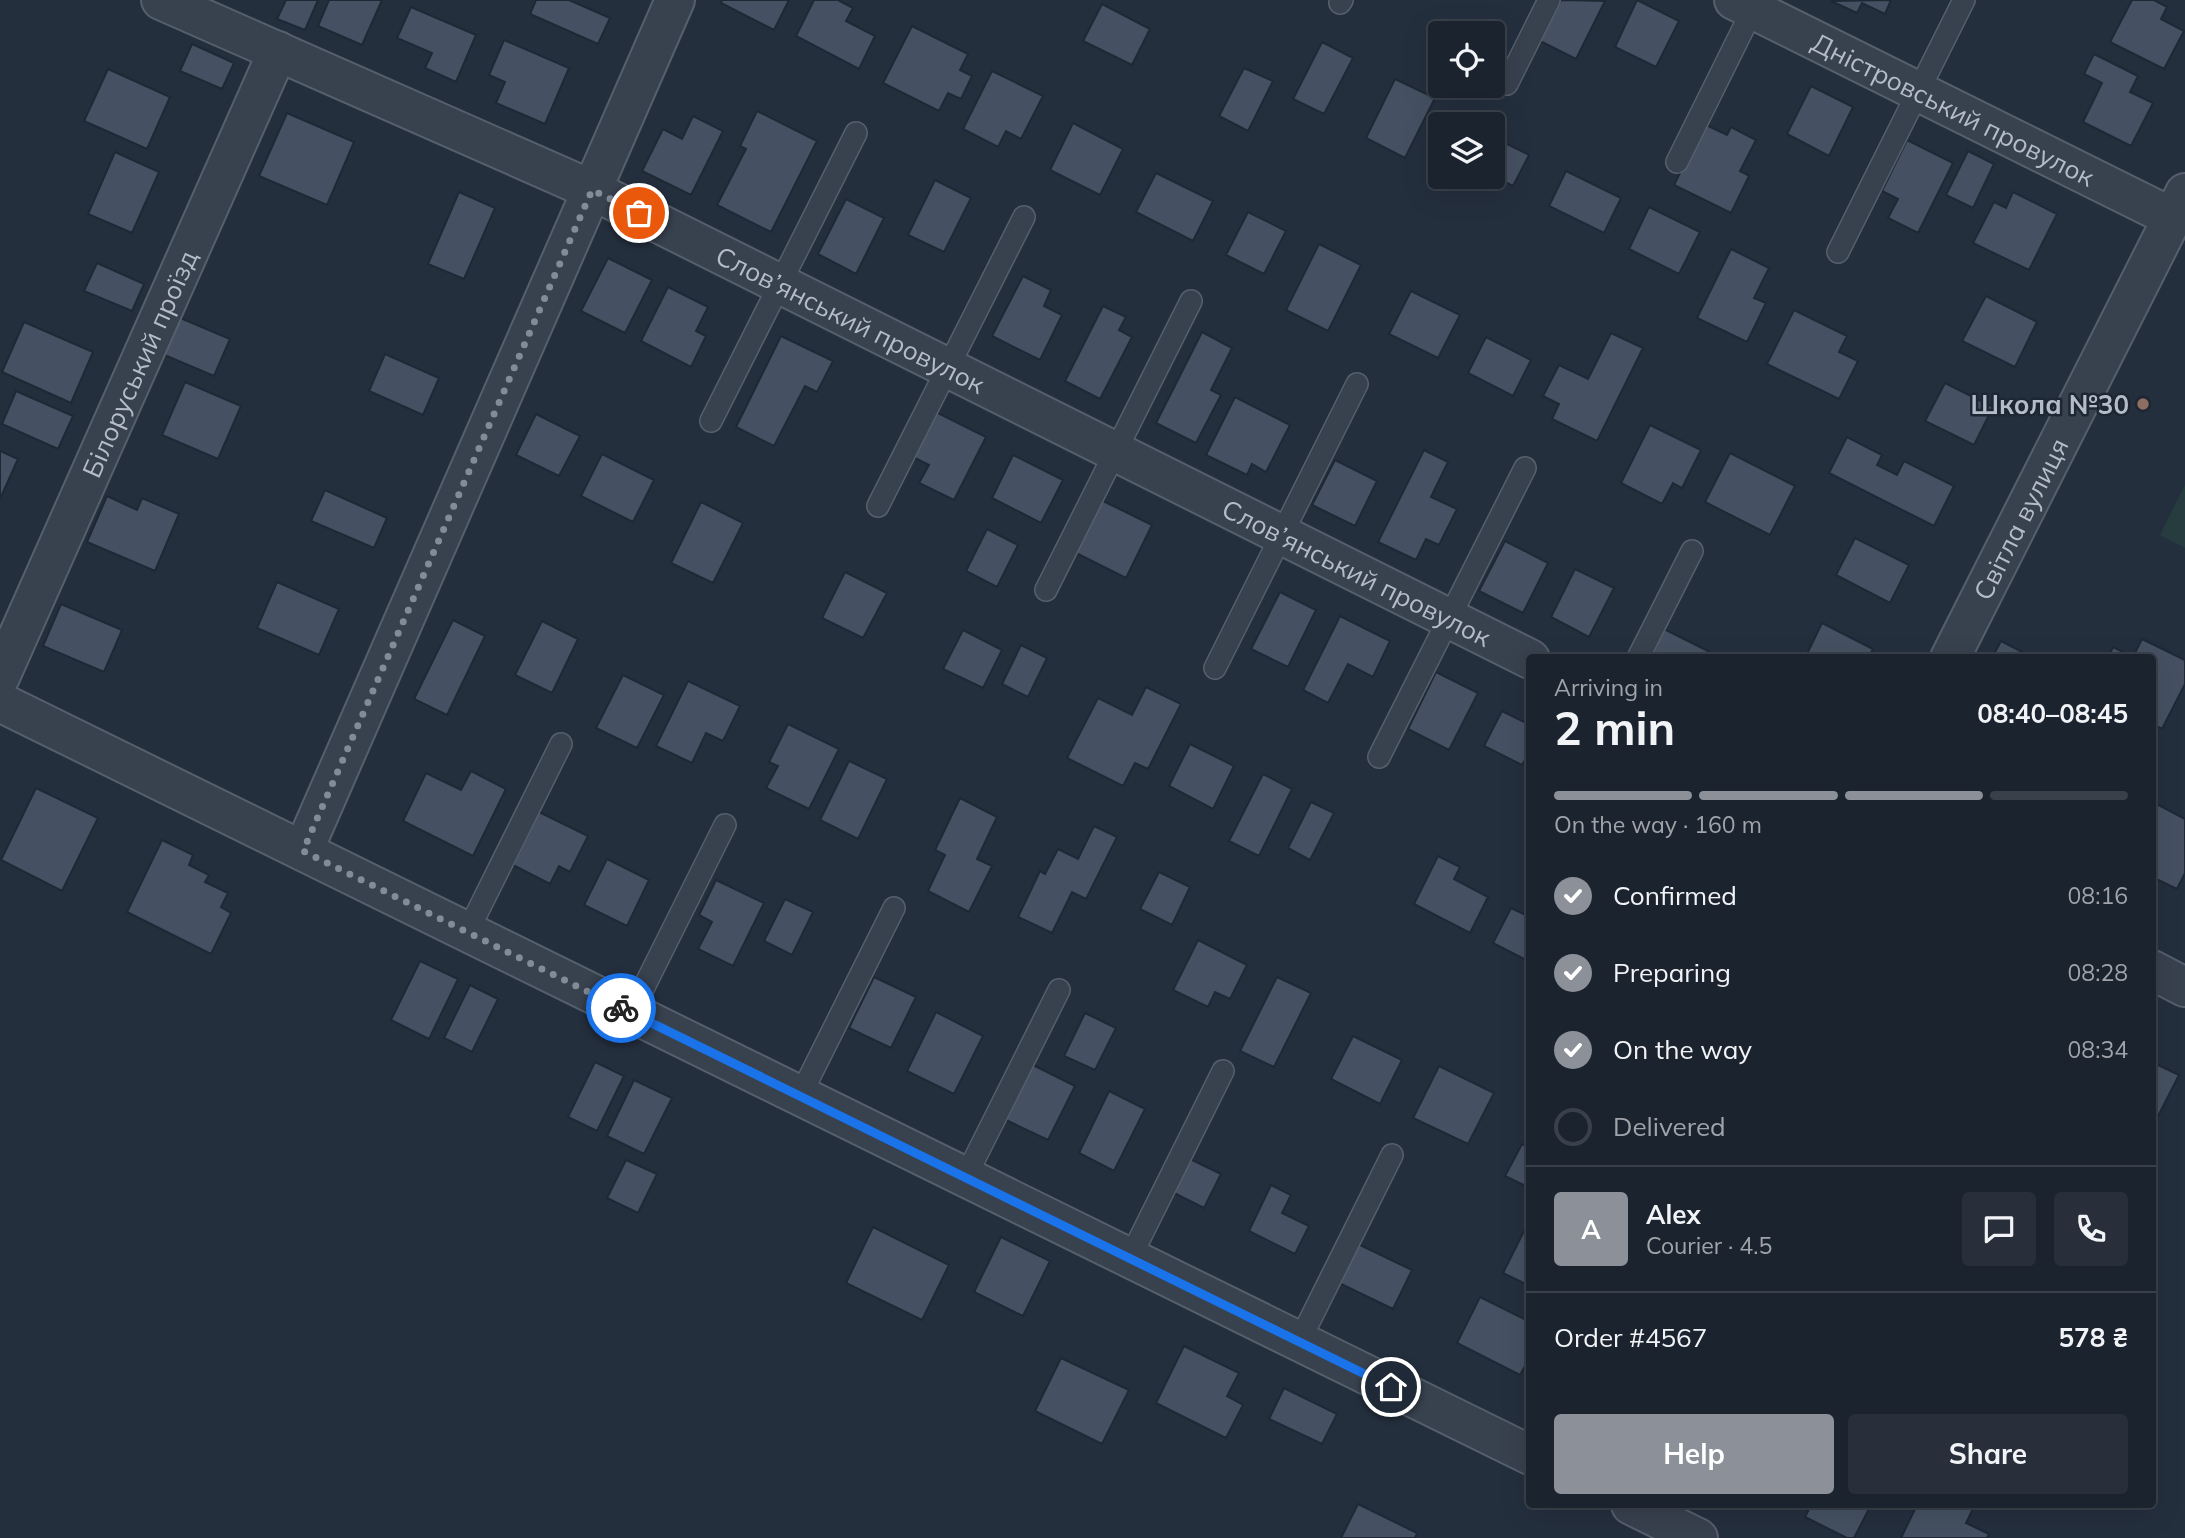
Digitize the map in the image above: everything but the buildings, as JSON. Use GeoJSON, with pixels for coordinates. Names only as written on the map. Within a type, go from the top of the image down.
{"type":"FeatureCollection","features":[{"type":"Feature","properties":{"kind":"street","name":"Слов’янський провулок"},"geometry":{"type":"LineString","coordinates":[[161,0],[592,190],[1526,657]]}},
{"type":"Feature","properties":{"kind":"street"},"geometry":{"type":"LineString","coordinates":[[303,851],[675,0]]}},
{"type":"Feature","properties":{"kind":"street","name":"Дністровський провулок"},"geometry":{"type":"LineString","coordinates":[[1744,5],[1919,92],[2179,205]]}},
{"type":"Feature","properties":{"kind":"street","name":"Білоруський проїзд"},"geometry":{"type":"LineString","coordinates":[[0,677],[278,51]]}},
{"type":"Feature","properties":{"kind":"street","name":"Світла вулиця"},"geometry":{"type":"LineString","coordinates":[[1952,654],[2179,205]]}},
{"type":"Feature","properties":{"kind":"street"},"geometry":{"type":"LineString","coordinates":[[0,702],[1526,1453]]}},
{"type":"Feature","properties":{"kind":"street"},"geometry":{"type":"LineString","coordinates":[[2156,972],[2185,987]]}},
{"type":"Feature","properties":{"kind":"street"},"geometry":{"type":"LineString","coordinates":[[1637,1508],[1698,1538]]}},
{"type":"Feature","properties":{"kind":"lane"},"geometry":{"type":"LineString","coordinates":[[1507,84],[1549,0]]}},
{"type":"Feature","properties":{"kind":"lane"},"geometry":{"type":"LineString","coordinates":[[1838,253],[1964,0]]}},
{"type":"Feature","properties":{"kind":"lane"},"geometry":{"type":"LineString","coordinates":[[1677,162],[1744,5]]}},
{"type":"Feature","properties":{"kind":"lane"},"geometry":{"type":"LineString","coordinates":[[711,421],[856,133]]}},
{"type":"Feature","properties":{"kind":"lane"},"geometry":{"type":"LineString","coordinates":[[878,506],[1024,218]]}},
{"type":"Feature","properties":{"kind":"lane"},"geometry":{"type":"LineString","coordinates":[[1046,590],[1191,301]]}},
{"type":"Feature","properties":{"kind":"lane"},"geometry":{"type":"LineString","coordinates":[[1215,668],[1357,384]]}},
{"type":"Feature","properties":{"kind":"lane"},"geometry":{"type":"LineString","coordinates":[[1380,757],[1525,468]]}},
{"type":"Feature","properties":{"kind":"lane"},"geometry":{"type":"LineString","coordinates":[[1640,654],[1692,551]]}},
{"type":"Feature","properties":{"kind":"lane"},"geometry":{"type":"LineString","coordinates":[[467,933],[561,744]]}},
{"type":"Feature","properties":{"kind":"lane"},"geometry":{"type":"LineString","coordinates":[[631,1013],[725,825]]}},
{"type":"Feature","properties":{"kind":"lane"},"geometry":{"type":"LineString","coordinates":[[800,1096],[894,908]]}},
{"type":"Feature","properties":{"kind":"lane"},"geometry":{"type":"LineString","coordinates":[[965,1178],[1059,990]]}},
{"type":"Feature","properties":{"kind":"lane"},"geometry":{"type":"LineString","coordinates":[[1130,1258],[1223,1071]]}},
{"type":"Feature","properties":{"kind":"lane"},"geometry":{"type":"LineString","coordinates":[[1299,1342],[1392,1155]]}},
{"type":"Feature","properties":{"kind":"green space"},"geometry":{"type":"Polygon","coordinates":[[[2185,485],[2185,548],[2160,535],[2185,485]]]}},
{"type":"Feature","properties":{"kind":"way so far"},"geometry":{"type":"LineString","coordinates":[[621,1008],[303,851],[592,190],[639,213]]}},
{"type":"Feature","properties":{"kind":"place","name":"Школа №30"},"geometry":{"type":"Point","coordinates":[2143,404]}},
{"type":"Feature","properties":{"kind":"route"},"geometry":{"type":"LineString","coordinates":[[621,1008],[1391,1387]]}}]}
